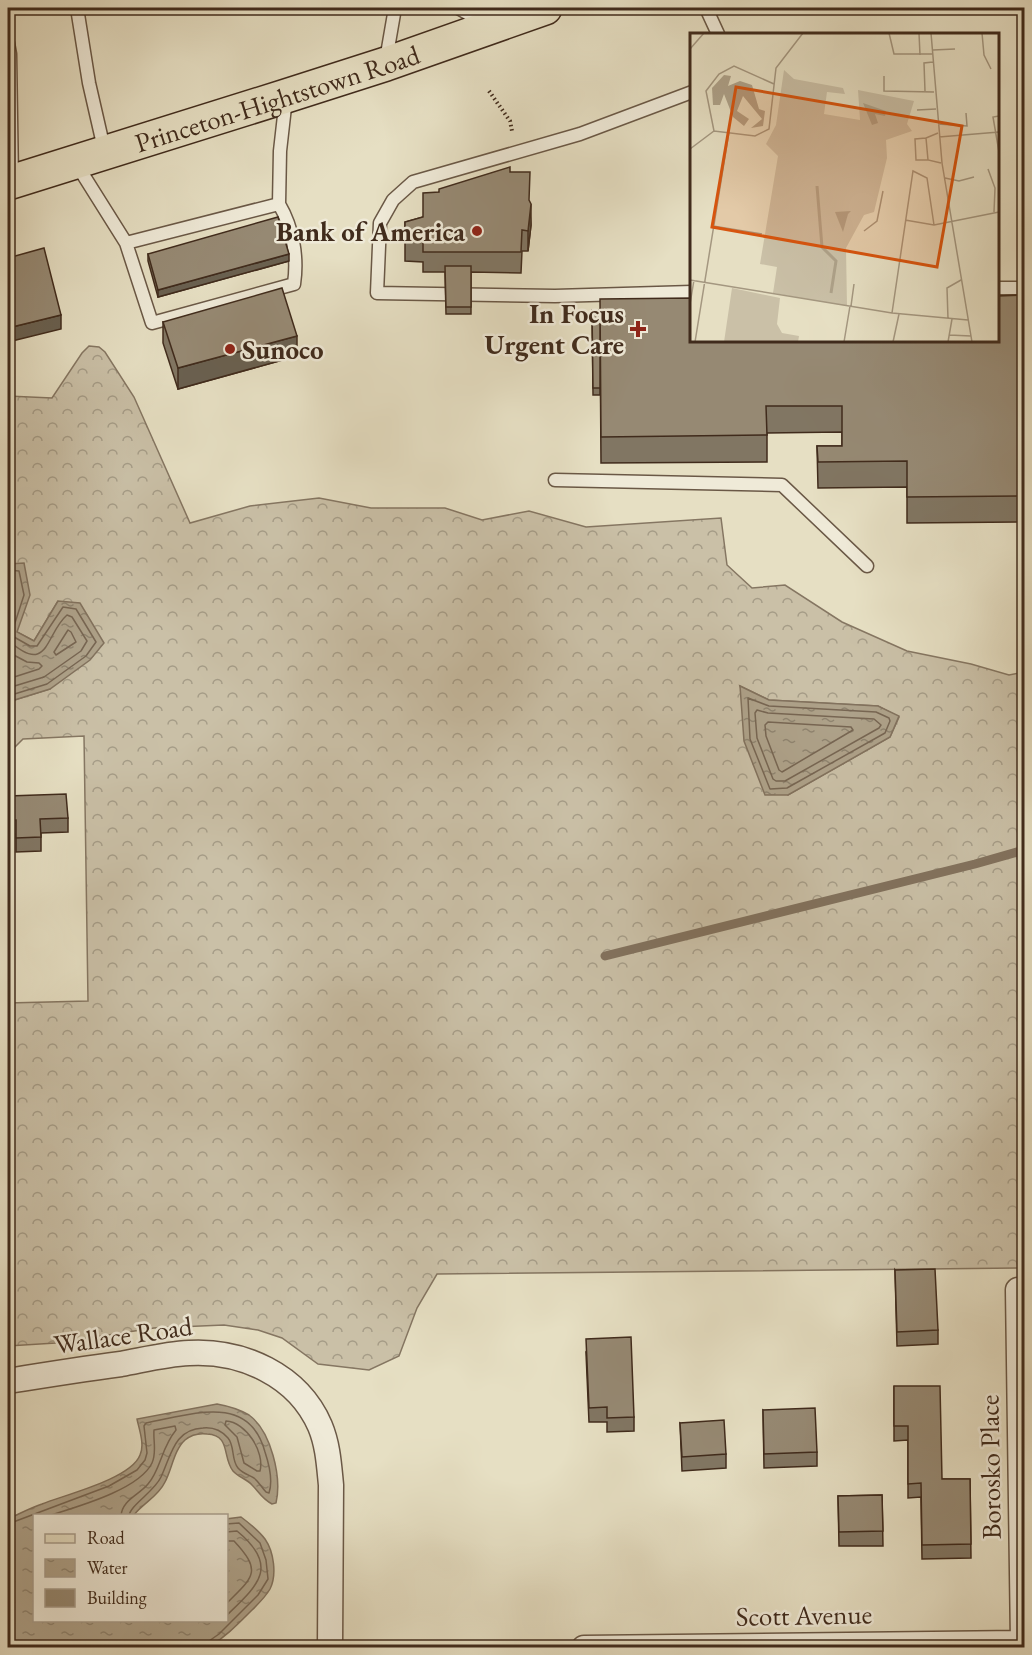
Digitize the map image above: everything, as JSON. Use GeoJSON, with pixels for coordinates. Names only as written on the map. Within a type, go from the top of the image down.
{"type":"FeatureCollection","features":[{"type":"Feature","properties":{"kind":"main road","name":"Princeton-Hightstown Road"},"geometry":{"type":"LineString","coordinates":[[10,182],[386,64],[545,8]]}},
{"type":"Feature","properties":{"kind":"street","name":"Borosko Place"},"geometry":{"type":"LineString","coordinates":[[1018,1290],[1024,1642]]}},
{"type":"Feature","properties":{"kind":"street","name":"Wallace Road"},"geometry":{"type":"LineString","coordinates":[[8,1381],[188,1353],[238,1356],[264,1366],[285,1381],[306,1403],[320,1425],[329,1459],[331,1485],[330,1647]]}},
{"type":"Feature","properties":{"kind":"street","name":"Scott Avenue"},"geometry":{"type":"LineString","coordinates":[[584,1647],[1024,1642]]}},
{"type":"Feature","properties":{"kind":"lane"},"geometry":{"type":"LineString","coordinates":[[77,8],[89,83],[90,158],[126,243],[152,323],[294,284],[297,263],[287,218],[279,204],[279,151],[286,96]]}},
{"type":"Feature","properties":{"kind":"lane"},"geometry":{"type":"LineString","coordinates":[[386,64],[394,8]]}},
{"type":"Feature","properties":{"kind":"lane"},"geometry":{"type":"LineString","coordinates":[[458,8],[490,26]]}},
{"type":"Feature","properties":{"kind":"lane"},"geometry":{"type":"LineString","coordinates":[[706,8],[718,33]]}},
{"type":"Feature","properties":{"kind":"lane"},"geometry":{"type":"LineString","coordinates":[[8,43],[10,54],[10,182]]}},
{"type":"Feature","properties":{"kind":"lane"},"geometry":{"type":"LineString","coordinates":[[690,93],[580,134],[413,182],[393,200],[380,223],[377,293],[555,296],[690,292]]}},
{"type":"Feature","properties":{"kind":"lane"},"geometry":{"type":"LineString","coordinates":[[126,243],[279,204]]}},
{"type":"Feature","properties":{"kind":"lane"},"geometry":{"type":"LineString","coordinates":[[999,288],[1024,288]]}},
{"type":"Feature","properties":{"kind":"lane"},"geometry":{"type":"LineString","coordinates":[[555,480],[782,485],[867,566]]}},
{"type":"Feature","properties":{"kind":"green space"},"geometry":{"type":"Polygon","coordinates":[[[89,346],[99,347],[105,352],[134,397],[190,523],[250,506],[319,498],[371,508],[445,508],[482,520],[529,511],[586,527],[721,518],[727,565],[752,588],[785,585],[842,622],[907,651],[971,664],[1009,675],[1024,672],[1024,1268],[437,1274],[417,1308],[399,1356],[369,1370],[318,1364],[282,1338],[258,1330],[224,1325],[154,1328],[56,1343],[8,1346],[8,1003],[88,1001],[84,736],[23,739],[8,754],[8,702],[50,689],[58,601],[34,641],[17,632],[24,564],[8,564],[8,396],[52,398],[89,346]],[[740,686],[788,795],[890,737],[899,717],[878,706],[769,700],[740,686]]]}},
{"type":"Feature","properties":{"kind":"water"},"geometry":{"type":"Polygon","coordinates":[[[24,563],[30,595],[17,632],[34,641],[58,601],[80,603],[104,643],[90,660],[50,689],[8,702],[8,564],[24,563]]]}},
{"type":"Feature","properties":{"kind":"water"},"geometry":{"type":"Polygon","coordinates":[[[740,686],[769,700],[878,706],[899,716],[890,737],[788,795],[765,795],[744,741],[740,686]]]}},
{"type":"Feature","properties":{"kind":"water"},"geometry":{"type":"Polygon","coordinates":[[[217,1404],[249,1415],[263,1432],[273,1455],[277,1481],[276,1503],[272,1504],[266,1500],[250,1483],[233,1471],[220,1438],[204,1434],[190,1437],[178,1449],[162,1487],[135,1514],[33,1514],[33,1622],[228,1622],[228,1519],[241,1517],[257,1530],[268,1544],[274,1570],[270,1589],[230,1632],[209,1647],[8,1647],[8,1519],[124,1472],[134,1464],[142,1447],[137,1419],[217,1404]]]}},
{"type":"Feature","properties":{"kind":"building","name":"Bank of America"},"geometry":{"type":"Polygon","coordinates":[[[510,167],[510,172],[530,172],[529,200],[531,204],[528,231],[522,230],[521,252],[423,252],[423,242],[405,241],[405,222],[423,217],[423,193],[439,192],[439,189],[510,167]]]}},
{"type":"Feature","properties":{"kind":"building","name":"Sunoco"},"geometry":{"type":"Polygon","coordinates":[[[278,217],[289,254],[158,290],[148,254],[278,217]]]}},
{"type":"Feature","properties":{"kind":"building"},"geometry":{"type":"Polygon","coordinates":[[[44,248],[61,315],[8,328],[8,258],[44,248]]]}},
{"type":"Feature","properties":{"kind":"building"},"geometry":{"type":"Polygon","coordinates":[[[445,266],[471,266],[471,307],[446,307],[445,266]]]}},
{"type":"Feature","properties":{"kind":"building"},"geometry":{"type":"Polygon","coordinates":[[[282,288],[297,336],[178,368],[163,322],[282,288]]]}},
{"type":"Feature","properties":{"kind":"building"},"geometry":{"type":"Polygon","coordinates":[[[1024,295],[1024,496],[907,497],[907,461],[818,462],[817,446],[842,446],[842,406],[766,406],[767,435],[601,437],[600,299],[690,298],[690,342],[999,342],[999,296],[1024,295]]]}},
{"type":"Feature","properties":{"kind":"building"},"geometry":{"type":"Polygon","coordinates":[[[592,310],[600,310],[600,388],[593,388],[592,310]]]}},
{"type":"Feature","properties":{"kind":"building"},"geometry":{"type":"Polygon","coordinates":[[[66,794],[68,818],[40,819],[41,837],[16,838],[16,820],[8,821],[8,796],[66,794]]]}},
{"type":"Feature","properties":{"kind":"building"},"geometry":{"type":"Polygon","coordinates":[[[935,1269],[938,1330],[897,1332],[895,1270],[935,1269]]]}},
{"type":"Feature","properties":{"kind":"building"},"geometry":{"type":"Polygon","coordinates":[[[631,1337],[634,1417],[607,1418],[607,1407],[589,1408],[586,1339],[631,1337]]]}},
{"type":"Feature","properties":{"kind":"building"},"geometry":{"type":"Polygon","coordinates":[[[894,1386],[940,1386],[942,1479],[970,1479],[971,1544],[922,1545],[921,1483],[908,1484],[908,1426],[894,1426],[894,1386]]]}},
{"type":"Feature","properties":{"kind":"building"},"geometry":{"type":"Polygon","coordinates":[[[815,1408],[817,1452],[764,1454],[763,1410],[815,1408]]]}},
{"type":"Feature","properties":{"kind":"building"},"geometry":{"type":"Polygon","coordinates":[[[724,1420],[726,1454],[682,1457],[680,1423],[724,1420]]]}},
{"type":"Feature","properties":{"kind":"building"},"geometry":{"type":"Polygon","coordinates":[[[882,1495],[883,1531],[839,1532],[838,1496],[882,1495]]]}},
{"type":"Feature","properties":{"kind":"waterway"},"geometry":{"type":"LineString","coordinates":[[605,956],[1024,850]]}},
{"type":"Feature","properties":{"kind":"place","name":"Bank of America"},"geometry":{"type":"Point","coordinates":[477,231]}},
{"type":"Feature","properties":{"kind":"place","name":"In Focus Urgent Care"},"geometry":{"type":"Point","coordinates":[638,329]}},
{"type":"Feature","properties":{"kind":"place","name":"Sunoco"},"geometry":{"type":"Point","coordinates":[230,349]}}]}
